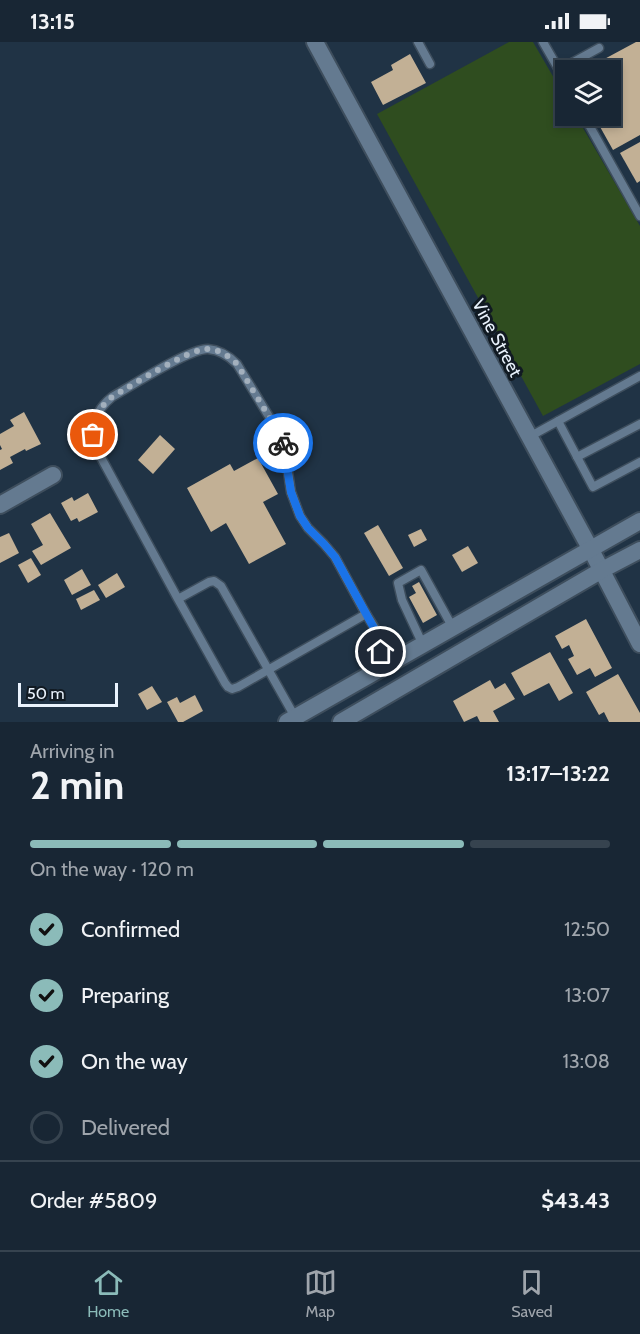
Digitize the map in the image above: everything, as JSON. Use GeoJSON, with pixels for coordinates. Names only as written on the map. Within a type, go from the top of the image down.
{"type":"FeatureCollection","features":[{"type":"Feature","properties":{"kind":"main road","name":"Vine Street"},"geometry":{"type":"LineString","coordinates":[[318,46],[640,644]]}},
{"type":"Feature","properties":{"kind":"main road"},"geometry":{"type":"LineString","coordinates":[[0,505],[53,475]]}},
{"type":"Feature","properties":{"kind":"main road"},"geometry":{"type":"LineString","coordinates":[[291,720],[640,521]]}},
{"type":"Feature","properties":{"kind":"main road"},"geometry":{"type":"LineString","coordinates":[[341,722],[640,550]]}},
{"type":"Feature","properties":{"kind":"lane"},"geometry":{"type":"LineString","coordinates":[[418,42],[430,64]]}},
{"type":"Feature","properties":{"kind":"lane"},"geometry":{"type":"LineString","coordinates":[[543,42],[555,63]]}},
{"type":"Feature","properties":{"kind":"lane"},"geometry":{"type":"LineString","coordinates":[[577,60],[599,48]]}},
{"type":"Feature","properties":{"kind":"lane"},"geometry":{"type":"LineString","coordinates":[[590,126],[640,216]]}},
{"type":"Feature","properties":{"kind":"lane"},"geometry":{"type":"LineString","coordinates":[[366,614],[238,687],[232,689],[228,687],[98,452],[94,442],[93,427],[103,406],[112,397],[186,355],[209,349],[231,358],[237,364],[277,430],[284,445],[291,492],[300,516],[335,557],[375,630],[384,667]]}},
{"type":"Feature","properties":{"kind":"lane"},"geometry":{"type":"LineString","coordinates":[[529,437],[640,376]]}},
{"type":"Feature","properties":{"kind":"lane"},"geometry":{"type":"LineString","coordinates":[[558,421],[593,488],[640,462]]}},
{"type":"Feature","properties":{"kind":"lane"},"geometry":{"type":"LineString","coordinates":[[577,457],[640,424]]}},
{"type":"Feature","properties":{"kind":"lane"},"geometry":{"type":"LineString","coordinates":[[423,645],[402,600],[398,584],[421,570],[453,628]]}},
{"type":"Feature","properties":{"kind":"lane"},"geometry":{"type":"LineString","coordinates":[[178,598],[209,582],[218,583],[268,670],[291,720]]}},
{"type":"Feature","properties":{"kind":"green space"},"geometry":{"type":"Polygon","coordinates":[[[509,42],[533,42],[555,80],[555,126],[582,126],[640,226],[640,364],[543,416],[377,114],[509,42]]]}},
{"type":"Feature","properties":{"kind":"building"},"geometry":{"type":"Polygon","coordinates":[[[640,42],[640,135],[613,150],[600,126],[621,126],[621,60],[603,60],[640,42]]]}},
{"type":"Feature","properties":{"kind":"building"},"geometry":{"type":"Polygon","coordinates":[[[410,54],[426,83],[383,105],[371,82],[393,70],[391,65],[410,54]]]}},
{"type":"Feature","properties":{"kind":"building"},"geometry":{"type":"Polygon","coordinates":[[[640,142],[640,181],[637,183],[620,153],[640,142]]]}},
{"type":"Feature","properties":{"kind":"building"},"geometry":{"type":"Polygon","coordinates":[[[24,412],[41,444],[10,457],[13,463],[0,470],[0,450],[2,449],[0,434],[14,426],[10,420],[24,412]]]}},
{"type":"Feature","properties":{"kind":"building"},"geometry":{"type":"Polygon","coordinates":[[[160,435],[175,449],[153,474],[138,460],[160,435]]]}},
{"type":"Feature","properties":{"kind":"building"},"geometry":{"type":"Polygon","coordinates":[[[258,458],[278,494],[263,502],[286,544],[249,564],[226,523],[211,532],[187,488],[230,464],[234,471],[258,458]]]}},
{"type":"Feature","properties":{"kind":"building"},"geometry":{"type":"Polygon","coordinates":[[[88,493],[98,512],[79,522],[77,518],[71,521],[61,503],[72,497],[74,501],[88,493]]]}},
{"type":"Feature","properties":{"kind":"building"},"geometry":{"type":"Polygon","coordinates":[[[50,513],[71,548],[41,565],[32,551],[43,545],[31,524],[50,513]]]}},
{"type":"Feature","properties":{"kind":"building"},"geometry":{"type":"Polygon","coordinates":[[[378,525],[403,568],[389,576],[364,533],[378,525]]]}},
{"type":"Feature","properties":{"kind":"building"},"geometry":{"type":"Polygon","coordinates":[[[421,529],[427,540],[414,547],[408,535],[421,529]]]}},
{"type":"Feature","properties":{"kind":"building"},"geometry":{"type":"Polygon","coordinates":[[[9,533],[19,553],[0,563],[0,537],[9,533]]]}},
{"type":"Feature","properties":{"kind":"building"},"geometry":{"type":"Polygon","coordinates":[[[468,546],[478,563],[462,572],[452,555],[468,546]]]}},
{"type":"Feature","properties":{"kind":"building"},"geometry":{"type":"Polygon","coordinates":[[[31,558],[41,575],[28,583],[18,565],[31,558]]]}},
{"type":"Feature","properties":{"kind":"building"},"geometry":{"type":"Polygon","coordinates":[[[82,569],[91,585],[72,595],[64,580],[82,569]]]}},
{"type":"Feature","properties":{"kind":"building"},"geometry":{"type":"Polygon","coordinates":[[[117,573],[125,587],[106,598],[98,585],[117,573]]]}},
{"type":"Feature","properties":{"kind":"building"},"geometry":{"type":"Polygon","coordinates":[[[419,582],[437,615],[423,623],[409,597],[416,593],[412,586],[419,582]]]}},
{"type":"Feature","properties":{"kind":"building"},"geometry":{"type":"Polygon","coordinates":[[[94,590],[100,600],[81,610],[76,599],[94,590]]]}},
{"type":"Feature","properties":{"kind":"building"},"geometry":{"type":"Polygon","coordinates":[[[586,619],[612,668],[595,677],[590,668],[577,675],[568,659],[574,656],[569,645],[562,649],[555,636],[586,619]]]}},
{"type":"Feature","properties":{"kind":"building"},"geometry":{"type":"Polygon","coordinates":[[[550,652],[573,693],[559,701],[549,683],[524,696],[511,673],[550,652]]]}},
{"type":"Feature","properties":{"kind":"building"},"geometry":{"type":"Polygon","coordinates":[[[618,674],[640,713],[640,722],[609,722],[604,712],[599,715],[586,692],[618,674]]]}},
{"type":"Feature","properties":{"kind":"building"},"geometry":{"type":"Polygon","coordinates":[[[490,680],[495,689],[505,683],[515,699],[493,711],[499,722],[480,722],[477,716],[464,722],[453,701],[490,680]]]}},
{"type":"Feature","properties":{"kind":"building"},"geometry":{"type":"Polygon","coordinates":[[[152,686],[162,702],[147,710],[138,694],[152,686]]]}},
{"type":"Feature","properties":{"kind":"building"},"geometry":{"type":"Polygon","coordinates":[[[195,695],[203,711],[183,722],[178,722],[167,702],[177,697],[180,703],[195,695]]]}},
{"type":"Feature","properties":{"kind":"way so far"},"geometry":{"type":"LineString","coordinates":[[93,435],[93,427],[99,411],[112,397],[186,355],[209,349],[222,353],[237,364],[283,443]]}},
{"type":"Feature","properties":{"kind":"route"},"geometry":{"type":"LineString","coordinates":[[283,443],[291,492],[300,516],[335,557],[375,630],[381,652]]}}]}
